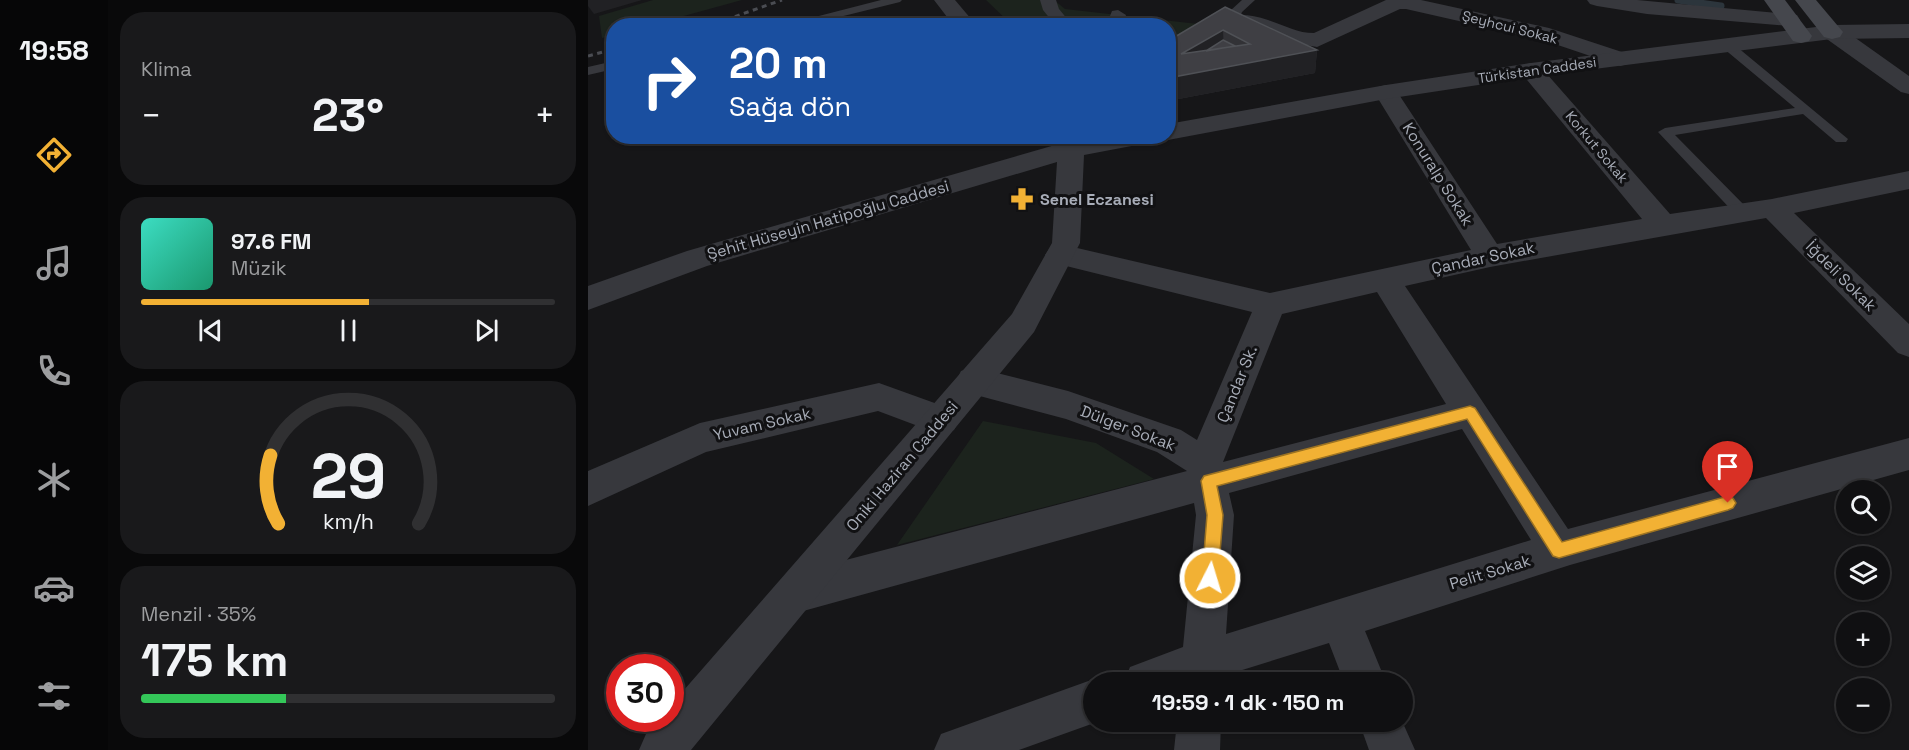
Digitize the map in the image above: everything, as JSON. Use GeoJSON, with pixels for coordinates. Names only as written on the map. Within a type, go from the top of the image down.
{"type":"FeatureCollection","features":[{"type":"Feature","properties":{"kind":"main road"},"geometry":{"type":"LineString","coordinates":[[1774,0],[1795,28]]}},
{"type":"Feature","properties":{"kind":"main road"},"geometry":{"type":"LineString","coordinates":[[1804,0],[1832,32]]}},
{"type":"Feature","properties":{"kind":"street"},"geometry":{"type":"LineString","coordinates":[[944,0],[959,18]]}},
{"type":"Feature","properties":{"kind":"street"},"geometry":{"type":"LineString","coordinates":[[1048,0],[1051,10],[1058,18]]}},
{"type":"Feature","properties":{"kind":"street"},"geometry":{"type":"LineString","coordinates":[[1598,0],[1795,28]]}},
{"type":"Feature","properties":{"kind":"street","name":"Şeyhcui Sokak"},"geometry":{"type":"LineString","coordinates":[[1234,20],[1246,19],[1304,41],[1317,40],[1397,3],[1406,3],[1549,35],[1620,58]]}},
{"type":"Feature","properties":{"kind":"street"},"geometry":{"type":"LineString","coordinates":[[1176,53],[1234,20]]}},
{"type":"Feature","properties":{"kind":"street","name":"Türkistan Caddesi"},"geometry":{"type":"LineString","coordinates":[[1176,131],[1386,92],[1531,70],[1727,45],[1795,28],[1832,32],[1909,31]]}},
{"type":"Feature","properties":{"kind":"street"},"geometry":{"type":"LineString","coordinates":[[1832,32],[1909,87]]}},
{"type":"Feature","properties":{"kind":"street","name":"Korkut Sokak"},"geometry":{"type":"LineString","coordinates":[[1531,70],[1663,225]]}},
{"type":"Feature","properties":{"kind":"street","name":"Konuralp Sokak"},"geometry":{"type":"LineString","coordinates":[[1386,92],[1490,256]]}},
{"type":"Feature","properties":{"kind":"street","name":"Şehit Hüseyin Hatipoğlu Caddesi"},"geometry":{"type":"LineString","coordinates":[[588,298],[697,258],[1063,144]]}},
{"type":"Feature","properties":{"kind":"street","name":"Oniki Haziran Caddesi"},"geometry":{"type":"LineString","coordinates":[[662,750],[1023,323],[1066,243],[1072,174],[1066,144]]}},
{"type":"Feature","properties":{"kind":"street","name":"Çandar Sokak"},"geometry":{"type":"LineString","coordinates":[[1060,255],[1270,305],[1490,256],[1772,208],[1909,180]]}},
{"type":"Feature","properties":{"kind":"street","name":"İğdeli Sokak"},"geometry":{"type":"LineString","coordinates":[[1772,208],[1909,344]]}},
{"type":"Feature","properties":{"kind":"street"},"geometry":{"type":"LineString","coordinates":[[1384,279],[1559,550]]}},
{"type":"Feature","properties":{"kind":"street","name":"Çandar Sk."},"geometry":{"type":"LineString","coordinates":[[1207,472],[1270,305]]}},
{"type":"Feature","properties":{"kind":"street","name":"Dülger Sokak"},"geometry":{"type":"LineString","coordinates":[[973,381],[1090,412],[1169,441],[1207,472]]}},
{"type":"Feature","properties":{"kind":"street","name":"Yuvam Sokak"},"geometry":{"type":"LineString","coordinates":[[588,489],[700,438],[879,397],[942,420]]}},
{"type":"Feature","properties":{"kind":"street"},"geometry":{"type":"LineString","coordinates":[[796,593],[1207,472],[1470,412]]}},
{"type":"Feature","properties":{"kind":"street","name":"Pelit Sokak"},"geometry":{"type":"LineString","coordinates":[[1202,672],[1340,619],[1559,550],[1909,454]]}},
{"type":"Feature","properties":{"kind":"street"},"geometry":{"type":"LineString","coordinates":[[1202,672],[1215,515],[1207,472]]}},
{"type":"Feature","properties":{"kind":"street"},"geometry":{"type":"LineString","coordinates":[[1340,619],[1361,672]]}},
{"type":"Feature","properties":{"kind":"street"},"geometry":{"type":"LineString","coordinates":[[957,750],[1083,705]]}},
{"type":"Feature","properties":{"kind":"street"},"geometry":{"type":"LineString","coordinates":[[1197,750],[1198,732]]}},
{"type":"Feature","properties":{"kind":"street"},"geometry":{"type":"LineString","coordinates":[[1385,732],[1392,750]]}},
{"type":"Feature","properties":{"kind":"lane"},"geometry":{"type":"LineString","coordinates":[[820,18],[896,0]]}},
{"type":"Feature","properties":{"kind":"lane"},"geometry":{"type":"LineString","coordinates":[[1234,20],[1236,11],[1249,0]]}},
{"type":"Feature","properties":{"kind":"lane"},"geometry":{"type":"LineString","coordinates":[[1727,45],[1841,139]]}},
{"type":"Feature","properties":{"kind":"lane"},"geometry":{"type":"LineString","coordinates":[[588,71],[606,67]]}},
{"type":"Feature","properties":{"kind":"lane"},"geometry":{"type":"LineString","coordinates":[[1743,213],[1665,132],[1806,110]]}},
{"type":"Feature","properties":{"kind":"shaded area"},"geometry":{"type":"Polygon","coordinates":[[[653,0],[742,0],[676,18],[606,18],[606,37],[602,38],[599,16],[653,0]]]}},
{"type":"Feature","properties":{"kind":"shaded area"},"geometry":{"type":"Polygon","coordinates":[[[986,0],[1054,0],[1065,9],[1145,18],[1005,18],[986,0]]]}},
{"type":"Feature","properties":{"kind":"shaded area"},"geometry":{"type":"Polygon","coordinates":[[[1176,22],[1207,25],[1176,44],[1176,22]]]}},
{"type":"Feature","properties":{"kind":"shaded area"},"geometry":{"type":"Polygon","coordinates":[[[983,421],[1096,443],[1154,479],[897,545],[983,421]]]}},
{"type":"Feature","properties":{"kind":"building"},"geometry":{"type":"Polygon","coordinates":[[[1225,7],[1317,50],[1176,76],[1176,36],[1225,7]],[[1223,30],[1181,54],[1250,44],[1223,30]]]}},
{"type":"Feature","properties":{"kind":"building"},"geometry":{"type":"Polygon","coordinates":[[[1223,40],[1235,46],[1206,51],[1223,40]]]}},
{"type":"Feature","properties":{"kind":"waterway"},"geometry":{"type":"LineString","coordinates":[[1678,0],[1721,6]]}},
{"type":"Feature","properties":{"kind":"railway"},"geometry":{"type":"LineString","coordinates":[[731,18],[782,0]]}},
{"type":"Feature","properties":{"kind":"railway"},"geometry":{"type":"LineString","coordinates":[[588,56],[606,51]]}},
{"type":"Feature","properties":{"kind":"place","name":"Senel Eczanesi"},"geometry":{"type":"Point","coordinates":[1022,199]}},
{"type":"Feature","properties":{"kind":"route"},"geometry":{"type":"LineString","coordinates":[[1210,578],[1215,515],[1209,481],[1470,412],[1559,550],[1728,503]]}}]}
